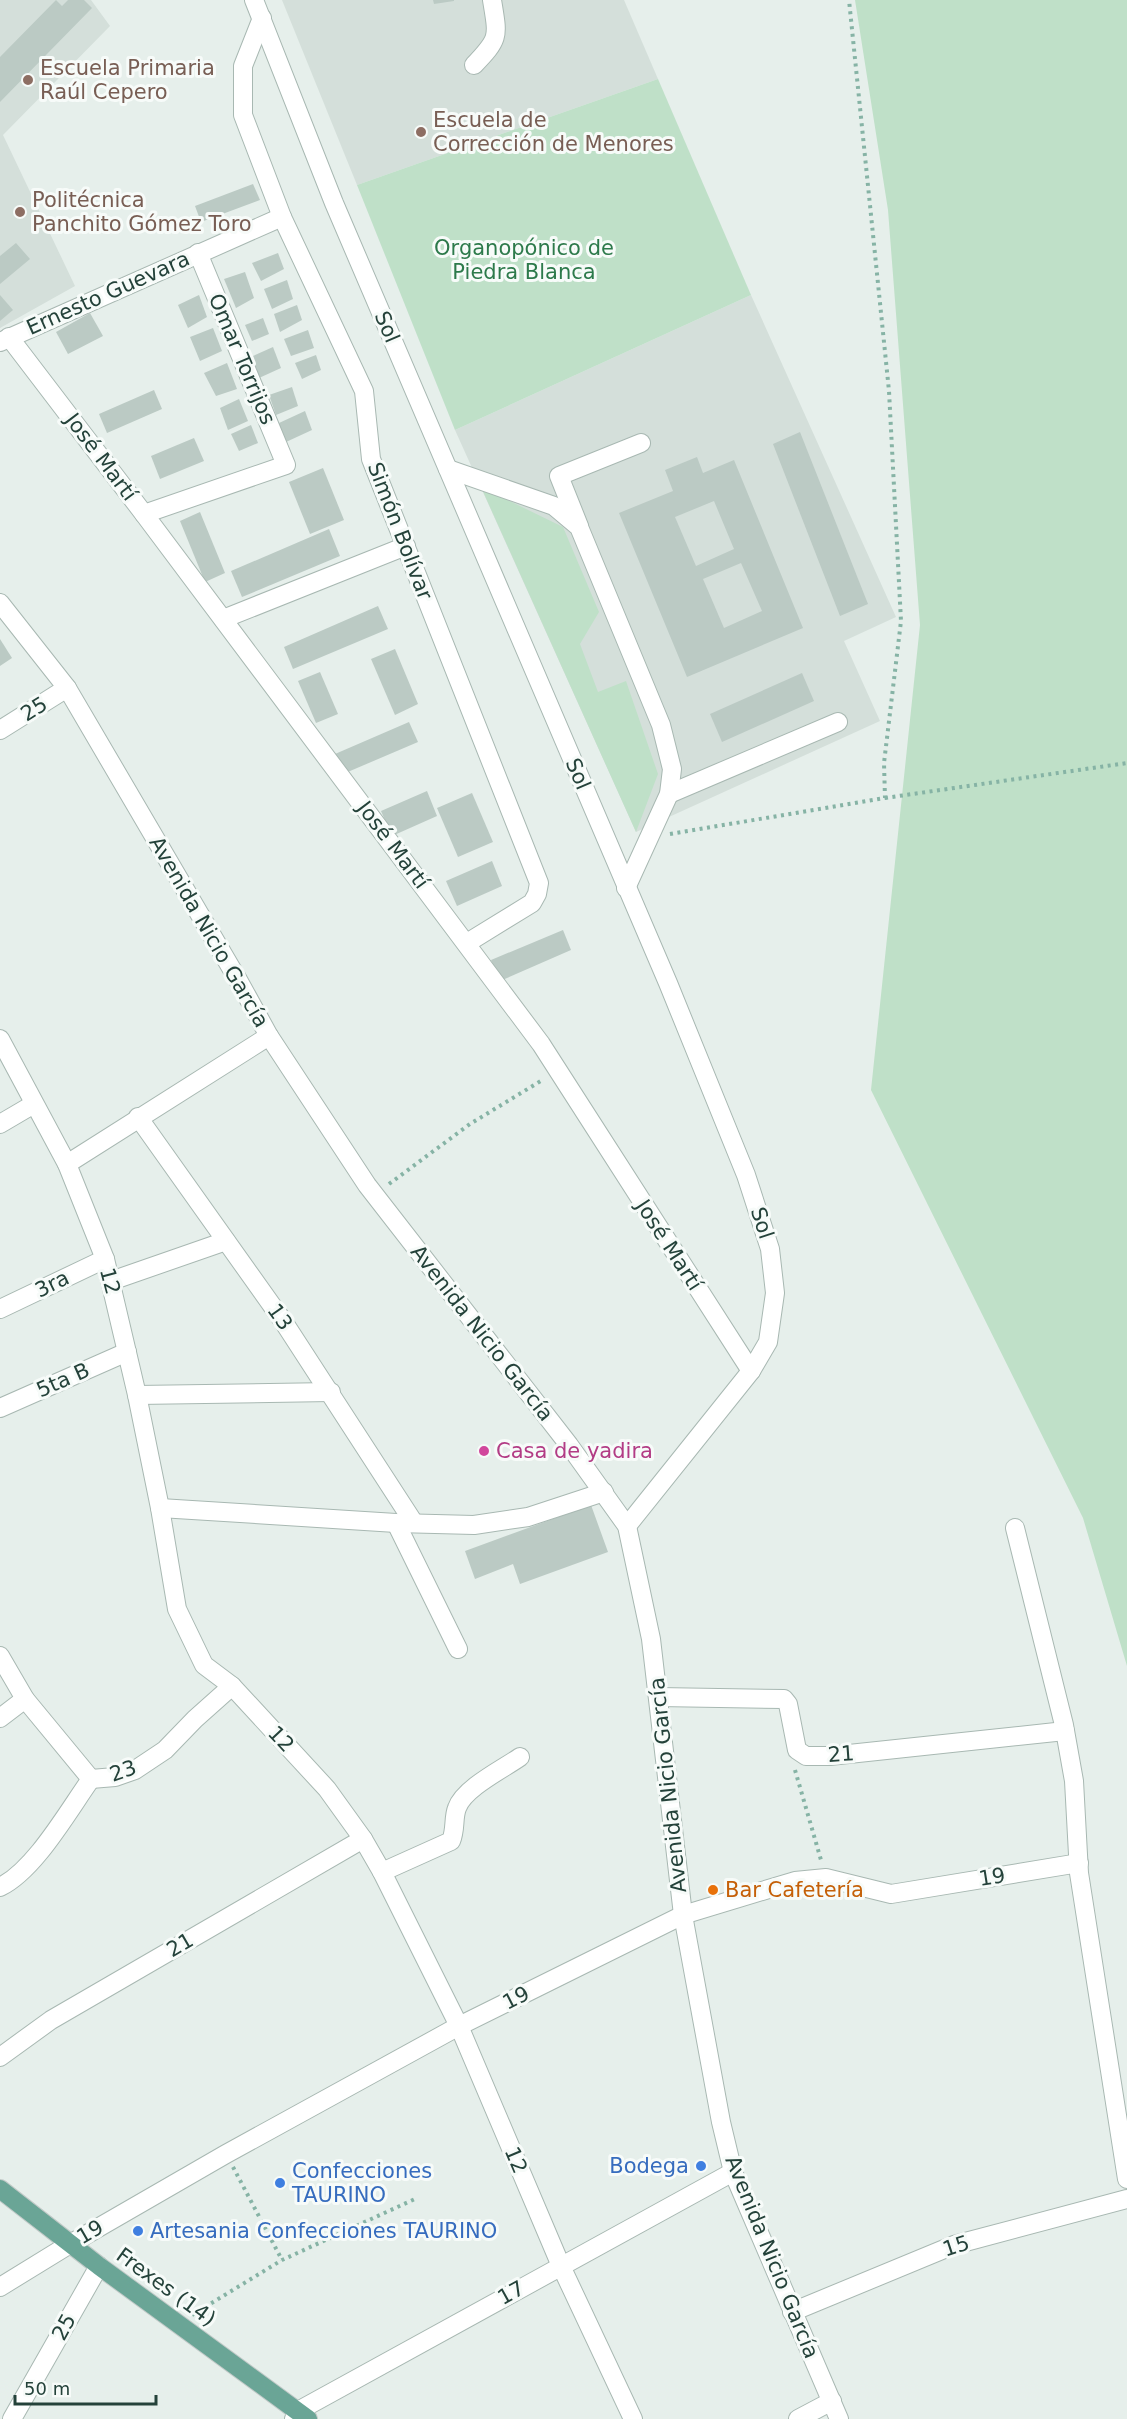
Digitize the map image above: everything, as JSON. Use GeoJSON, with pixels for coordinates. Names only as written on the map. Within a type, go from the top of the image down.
{"type":"FeatureCollection","features":[{"type":"Feature","properties":{"kind":"main road","name":"Frexes (14)"},"geometry":{"type":"LineString","coordinates":[[0,2189],[69,2244],[300,2416]]}},
{"type":"Feature","properties":{"kind":"street","name":"Sol"},"geometry":{"type":"LineString","coordinates":[[254,0],[334,203],[668,982],[746,1175],[770,1249],[775,1293],[768,1342],[751,1371],[627,1526]]}},
{"type":"Feature","properties":{"kind":"street"},"geometry":{"type":"LineString","coordinates":[[474,65],[493,45],[496,36],[492,0]]}},
{"type":"Feature","properties":{"kind":"street","name":"Simón Bolívar"},"geometry":{"type":"LineString","coordinates":[[262,18],[243,66],[243,115],[282,217],[364,391],[371,459],[539,883],[532,903],[467,943]]}},
{"type":"Feature","properties":{"kind":"street","name":"Ernesto Guevara"},"geometry":{"type":"LineString","coordinates":[[4,340],[282,217]]}},
{"type":"Feature","properties":{"kind":"street","name":"Omar Torrijos"},"geometry":{"type":"LineString","coordinates":[[144,514],[286,465],[198,253]]}},
{"type":"Feature","properties":{"kind":"street","name":"José Martí"},"geometry":{"type":"LineString","coordinates":[[4,340],[144,514],[541,1044],[751,1371]]}},
{"type":"Feature","properties":{"kind":"street"},"geometry":{"type":"LineString","coordinates":[[626,888],[669,794],[672,769],[661,725],[559,476],[640,443]]}},
{"type":"Feature","properties":{"kind":"street"},"geometry":{"type":"LineString","coordinates":[[448,469],[554,506],[579,527]]}},
{"type":"Feature","properties":{"kind":"street"},"geometry":{"type":"LineString","coordinates":[[224,619],[405,546]]}},
{"type":"Feature","properties":{"kind":"street","name":"Avenida Nicio García"},"geometry":{"type":"LineString","coordinates":[[0,603],[67,688],[269,1036],[374,1194],[604,1492],[627,1526],[651,1639],[683,1915],[721,2122],[733,2172],[839,2419]]}},
{"type":"Feature","properties":{"kind":"street","name":"25"},"geometry":{"type":"LineString","coordinates":[[0,730],[67,688]]}},
{"type":"Feature","properties":{"kind":"street"},"geometry":{"type":"LineString","coordinates":[[669,794],[838,722]]}},
{"type":"Feature","properties":{"kind":"street"},"geometry":{"type":"LineString","coordinates":[[67,1164],[269,1036]]}},
{"type":"Feature","properties":{"kind":"street","name":"12"},"geometry":{"type":"LineString","coordinates":[[0,1039],[67,1164],[105,1259],[137,1395],[160,1508],[177,1609],[204,1665],[232,1686],[327,1789],[363,1839],[382,1872],[459,2026],[561,2266],[633,2419]]}},
{"type":"Feature","properties":{"kind":"street"},"geometry":{"type":"LineString","coordinates":[[0,1124],[34,1104]]}},
{"type":"Feature","properties":{"kind":"street","name":"13"},"geometry":{"type":"LineString","coordinates":[[138,1117],[331,1392],[405,1523],[458,1649]]}},
{"type":"Feature","properties":{"kind":"street"},"geometry":{"type":"LineString","coordinates":[[111,1281],[226,1241]]}},
{"type":"Feature","properties":{"kind":"street","name":"3ra"},"geometry":{"type":"LineString","coordinates":[[0,1309],[105,1259]]}},
{"type":"Feature","properties":{"kind":"street","name":"5ta B"},"geometry":{"type":"LineString","coordinates":[[0,1408],[127,1352]]}},
{"type":"Feature","properties":{"kind":"street"},"geometry":{"type":"LineString","coordinates":[[137,1395],[331,1392]]}},
{"type":"Feature","properties":{"kind":"street"},"geometry":{"type":"LineString","coordinates":[[160,1508],[474,1525],[517,1518],[604,1492]]}},
{"type":"Feature","properties":{"kind":"street"},"geometry":{"type":"LineString","coordinates":[[1015,1528],[1065,1731],[1074,1781],[1079,1863],[1127,2179]]}},
{"type":"Feature","properties":{"kind":"street"},"geometry":{"type":"LineString","coordinates":[[0,1656],[24,1699],[90,1779]]}},
{"type":"Feature","properties":{"kind":"street","name":"23"},"geometry":{"type":"LineString","coordinates":[[0,1887],[14,1880],[49,1839],[90,1779],[115,1777],[135,1770],[165,1750],[232,1686]]}},
{"type":"Feature","properties":{"kind":"street","name":"21"},"geometry":{"type":"LineString","coordinates":[[658,1697],[784,1699],[788,1704],[797,1750],[806,1756],[830,1756],[1065,1731]]}},
{"type":"Feature","properties":{"kind":"street"},"geometry":{"type":"LineString","coordinates":[[0,1718],[24,1699]]}},
{"type":"Feature","properties":{"kind":"street"},"geometry":{"type":"LineString","coordinates":[[382,1872],[451,1840],[455,1832],[456,1809],[463,1796],[520,1757]]}},
{"type":"Feature","properties":{"kind":"street","name":"21"},"geometry":{"type":"LineString","coordinates":[[3,2049],[363,1839]]}},
{"type":"Feature","properties":{"kind":"street","name":"19"},"geometry":{"type":"LineString","coordinates":[[0,2287],[69,2244],[226,2154],[459,2026],[683,1915],[795,1881],[826,1878],[891,1894],[1079,1863]]}},
{"type":"Feature","properties":{"kind":"street","name":"17"},"geometry":{"type":"LineString","coordinates":[[300,2416],[561,2266],[733,2172]]}},
{"type":"Feature","properties":{"kind":"street","name":"15"},"geometry":{"type":"LineString","coordinates":[[792,2312],[954,2245],[1127,2199]]}},
{"type":"Feature","properties":{"kind":"street","name":"25"},"geometry":{"type":"LineString","coordinates":[[12,2419],[99,2266]]}},
{"type":"Feature","properties":{"kind":"street"},"geometry":{"type":"LineString","coordinates":[[798,2419],[832,2402]]}},
{"type":"Feature","properties":{"kind":"path"},"geometry":{"type":"LineString","coordinates":[[849,0],[889,391],[901,621],[884,763],[885,798]]}},
{"type":"Feature","properties":{"kind":"path"},"geometry":{"type":"LineString","coordinates":[[649,837],[885,798],[1127,764]]}},
{"type":"Feature","properties":{"kind":"path"},"geometry":{"type":"LineString","coordinates":[[374,1194],[470,1124],[557,1071]]}},
{"type":"Feature","properties":{"kind":"path"},"geometry":{"type":"LineString","coordinates":[[797,1750],[795,1774],[826,1878]]}},
{"type":"Feature","properties":{"kind":"path"},"geometry":{"type":"LineString","coordinates":[[226,2154],[282,2260]]}},
{"type":"Feature","properties":{"kind":"path"},"geometry":{"type":"LineString","coordinates":[[178,2324],[282,2260],[415,2199]]}},
{"type":"Feature","properties":{"kind":"shaded area"},"geometry":{"type":"Polygon","coordinates":[[[0,0],[91,0],[110,26],[3,135],[75,286],[0,328],[0,0]]]}},
{"type":"Feature","properties":{"kind":"shaded area","name":"Escuela de Corrección de Menores"},"geometry":{"type":"Polygon","coordinates":[[[282,0],[624,0],[658,79],[357,185],[282,0]]]}},
{"type":"Feature","properties":{"kind":"shaded area"},"geometry":{"type":"Polygon","coordinates":[[[751,295],[896,617],[844,641],[880,721],[636,832],[455,430],[751,295]]]}},
{"type":"Feature","properties":{"kind":"green space"},"geometry":{"type":"Polygon","coordinates":[[[855,0],[1127,0],[1127,1666],[1083,1518],[871,1090],[920,625],[888,210],[855,0]]]}},
{"type":"Feature","properties":{"kind":"green space","name":"Organopónico de Piedra Blanca"},"geometry":{"type":"Polygon","coordinates":[[[658,79],[751,295],[455,430],[357,185],[658,79]]]}},
{"type":"Feature","properties":{"kind":"green space"},"geometry":{"type":"Polygon","coordinates":[[[481,487],[563,527],[599,612],[580,644],[598,692],[626,681],[658,774],[636,832],[481,487]]]}},
{"type":"Feature","properties":{"kind":"building"},"geometry":{"type":"Polygon","coordinates":[[[56,0],[62,6],[68,0],[84,0],[92,8],[0,102],[0,57],[56,0]]]}},
{"type":"Feature","properties":{"kind":"building"},"geometry":{"type":"Polygon","coordinates":[[[433,0],[454,0],[454,1],[434,4],[433,0]]]}},
{"type":"Feature","properties":{"kind":"building"},"geometry":{"type":"Polygon","coordinates":[[[253,184],[260,200],[201,222],[195,206],[253,184]]]}},
{"type":"Feature","properties":{"kind":"building"},"geometry":{"type":"Polygon","coordinates":[[[16,243],[30,259],[0,284],[0,256],[16,243]]]}},
{"type":"Feature","properties":{"kind":"building"},"geometry":{"type":"Polygon","coordinates":[[[278,253],[284,269],[261,281],[252,263],[278,253]]]}},
{"type":"Feature","properties":{"kind":"building"},"geometry":{"type":"Polygon","coordinates":[[[245,272],[254,298],[236,308],[224,279],[245,272]]]}},
{"type":"Feature","properties":{"kind":"building"},"geometry":{"type":"Polygon","coordinates":[[[287,280],[293,299],[272,309],[264,289],[287,280]]]}},
{"type":"Feature","properties":{"kind":"building"},"geometry":{"type":"Polygon","coordinates":[[[0,295],[13,310],[0,321],[0,295]]]}},
{"type":"Feature","properties":{"kind":"building"},"geometry":{"type":"Polygon","coordinates":[[[199,295],[207,317],[188,328],[178,305],[199,295]]]}},
{"type":"Feature","properties":{"kind":"building"},"geometry":{"type":"Polygon","coordinates":[[[297,305],[302,320],[280,332],[274,314],[297,305]]]}},
{"type":"Feature","properties":{"kind":"building"},"geometry":{"type":"Polygon","coordinates":[[[90,313],[103,336],[68,354],[56,332],[90,313]]]}},
{"type":"Feature","properties":{"kind":"building"},"geometry":{"type":"Polygon","coordinates":[[[263,318],[269,334],[252,341],[245,325],[263,318]]]}},
{"type":"Feature","properties":{"kind":"building"},"geometry":{"type":"Polygon","coordinates":[[[213,328],[222,351],[200,361],[190,337],[213,328]]]}},
{"type":"Feature","properties":{"kind":"building"},"geometry":{"type":"Polygon","coordinates":[[[308,330],[314,348],[291,356],[284,339],[308,330]]]}},
{"type":"Feature","properties":{"kind":"building"},"geometry":{"type":"Polygon","coordinates":[[[273,347],[281,368],[259,378],[253,356],[273,347]]]}},
{"type":"Feature","properties":{"kind":"building"},"geometry":{"type":"Polygon","coordinates":[[[316,355],[321,370],[302,379],[295,363],[316,355]]]}},
{"type":"Feature","properties":{"kind":"building"},"geometry":{"type":"Polygon","coordinates":[[[227,363],[237,389],[216,396],[204,373],[227,363]]]}},
{"type":"Feature","properties":{"kind":"building"},"geometry":{"type":"Polygon","coordinates":[[[292,387],[298,406],[276,415],[269,395],[292,387]]]}},
{"type":"Feature","properties":{"kind":"building"},"geometry":{"type":"Polygon","coordinates":[[[154,390],[162,409],[107,433],[99,414],[154,390]]]}},
{"type":"Feature","properties":{"kind":"building"},"geometry":{"type":"Polygon","coordinates":[[[239,399],[248,421],[228,430],[220,408],[239,399]]]}},
{"type":"Feature","properties":{"kind":"building"},"geometry":{"type":"Polygon","coordinates":[[[305,411],[312,430],[286,442],[279,423],[305,411]]]}},
{"type":"Feature","properties":{"kind":"building"},"geometry":{"type":"Polygon","coordinates":[[[251,425],[258,443],[239,451],[231,434],[251,425]]]}},
{"type":"Feature","properties":{"kind":"building"},"geometry":{"type":"Polygon","coordinates":[[[800,432],[868,604],[840,616],[773,444],[800,432]]]}},
{"type":"Feature","properties":{"kind":"building"},"geometry":{"type":"Polygon","coordinates":[[[194,438],[204,461],[160,479],[151,456],[194,438]]]}},
{"type":"Feature","properties":{"kind":"building"},"geometry":{"type":"Polygon","coordinates":[[[697,457],[703,473],[734,460],[803,628],[687,677],[619,513],[673,491],[665,470],[697,457]],[[714,501],[675,517],[696,566],[734,549],[714,501]],[[741,563],[703,579],[724,628],[762,611],[741,563]]]}},
{"type":"Feature","properties":{"kind":"building"},"geometry":{"type":"Polygon","coordinates":[[[323,468],[344,520],[310,534],[289,482],[323,468]]]}},
{"type":"Feature","properties":{"kind":"building"},"geometry":{"type":"Polygon","coordinates":[[[200,512],[225,573],[205,582],[180,521],[200,512]]]}},
{"type":"Feature","properties":{"kind":"building"},"geometry":{"type":"Polygon","coordinates":[[[329,529],[340,556],[242,597],[231,571],[329,529]]]}},
{"type":"Feature","properties":{"kind":"building"},"geometry":{"type":"Polygon","coordinates":[[[378,606],[388,629],[293,669],[284,647],[378,606]]]}},
{"type":"Feature","properties":{"kind":"building"},"geometry":{"type":"Polygon","coordinates":[[[0,639],[12,658],[0,666],[0,639]]]}},
{"type":"Feature","properties":{"kind":"building"},"geometry":{"type":"Polygon","coordinates":[[[395,649],[418,704],[395,715],[371,659],[395,649]]]}},
{"type":"Feature","properties":{"kind":"building"},"geometry":{"type":"Polygon","coordinates":[[[320,672],[338,714],[316,723],[298,681],[320,672]]]}},
{"type":"Feature","properties":{"kind":"building"},"geometry":{"type":"Polygon","coordinates":[[[802,673],[814,701],[722,742],[710,714],[802,673]]]}},
{"type":"Feature","properties":{"kind":"building"},"geometry":{"type":"Polygon","coordinates":[[[409,722],[418,742],[343,774],[335,754],[409,722]]]}},
{"type":"Feature","properties":{"kind":"building"},"geometry":{"type":"Polygon","coordinates":[[[427,791],[437,816],[392,836],[381,811],[427,791]]]}},
{"type":"Feature","properties":{"kind":"building"},"geometry":{"type":"Polygon","coordinates":[[[472,793],[493,842],[458,857],[437,808],[472,793]]]}},
{"type":"Feature","properties":{"kind":"building"},"geometry":{"type":"Polygon","coordinates":[[[492,861],[502,886],[457,906],[446,881],[492,861]]]}},
{"type":"Feature","properties":{"kind":"building"},"geometry":{"type":"Polygon","coordinates":[[[563,930],[571,950],[500,981],[491,960],[563,930]]]}},
{"type":"Feature","properties":{"kind":"building"},"geometry":{"type":"Polygon","coordinates":[[[591,1505],[608,1552],[520,1584],[513,1564],[475,1579],[465,1551],[591,1505]]]}},
{"type":"Feature","properties":{"kind":"place","name":"Escuela Primaria Raúl Cepero"},"geometry":{"type":"Point","coordinates":[28,80]}},
{"type":"Feature","properties":{"kind":"place","name":"Escuela de Corrección de Menores"},"geometry":{"type":"Point","coordinates":[421,132]}},
{"type":"Feature","properties":{"kind":"place","name":"Politécnica Panchito Gómez Toro"},"geometry":{"type":"Point","coordinates":[20,212]}},
{"type":"Feature","properties":{"kind":"place","name":"Casa de yadira"},"geometry":{"type":"Point","coordinates":[484,1451]}},
{"type":"Feature","properties":{"kind":"place","name":"Bar Cafetería"},"geometry":{"type":"Point","coordinates":[713,1890]}},
{"type":"Feature","properties":{"kind":"place","name":"Bodega"},"geometry":{"type":"Point","coordinates":[701,2166]}},
{"type":"Feature","properties":{"kind":"place","name":"Confecciones TAURINO"},"geometry":{"type":"Point","coordinates":[280,2183]}},
{"type":"Feature","properties":{"kind":"place","name":"Artesania Confecciones TAURINO"},"geometry":{"type":"Point","coordinates":[138,2231]}}]}
